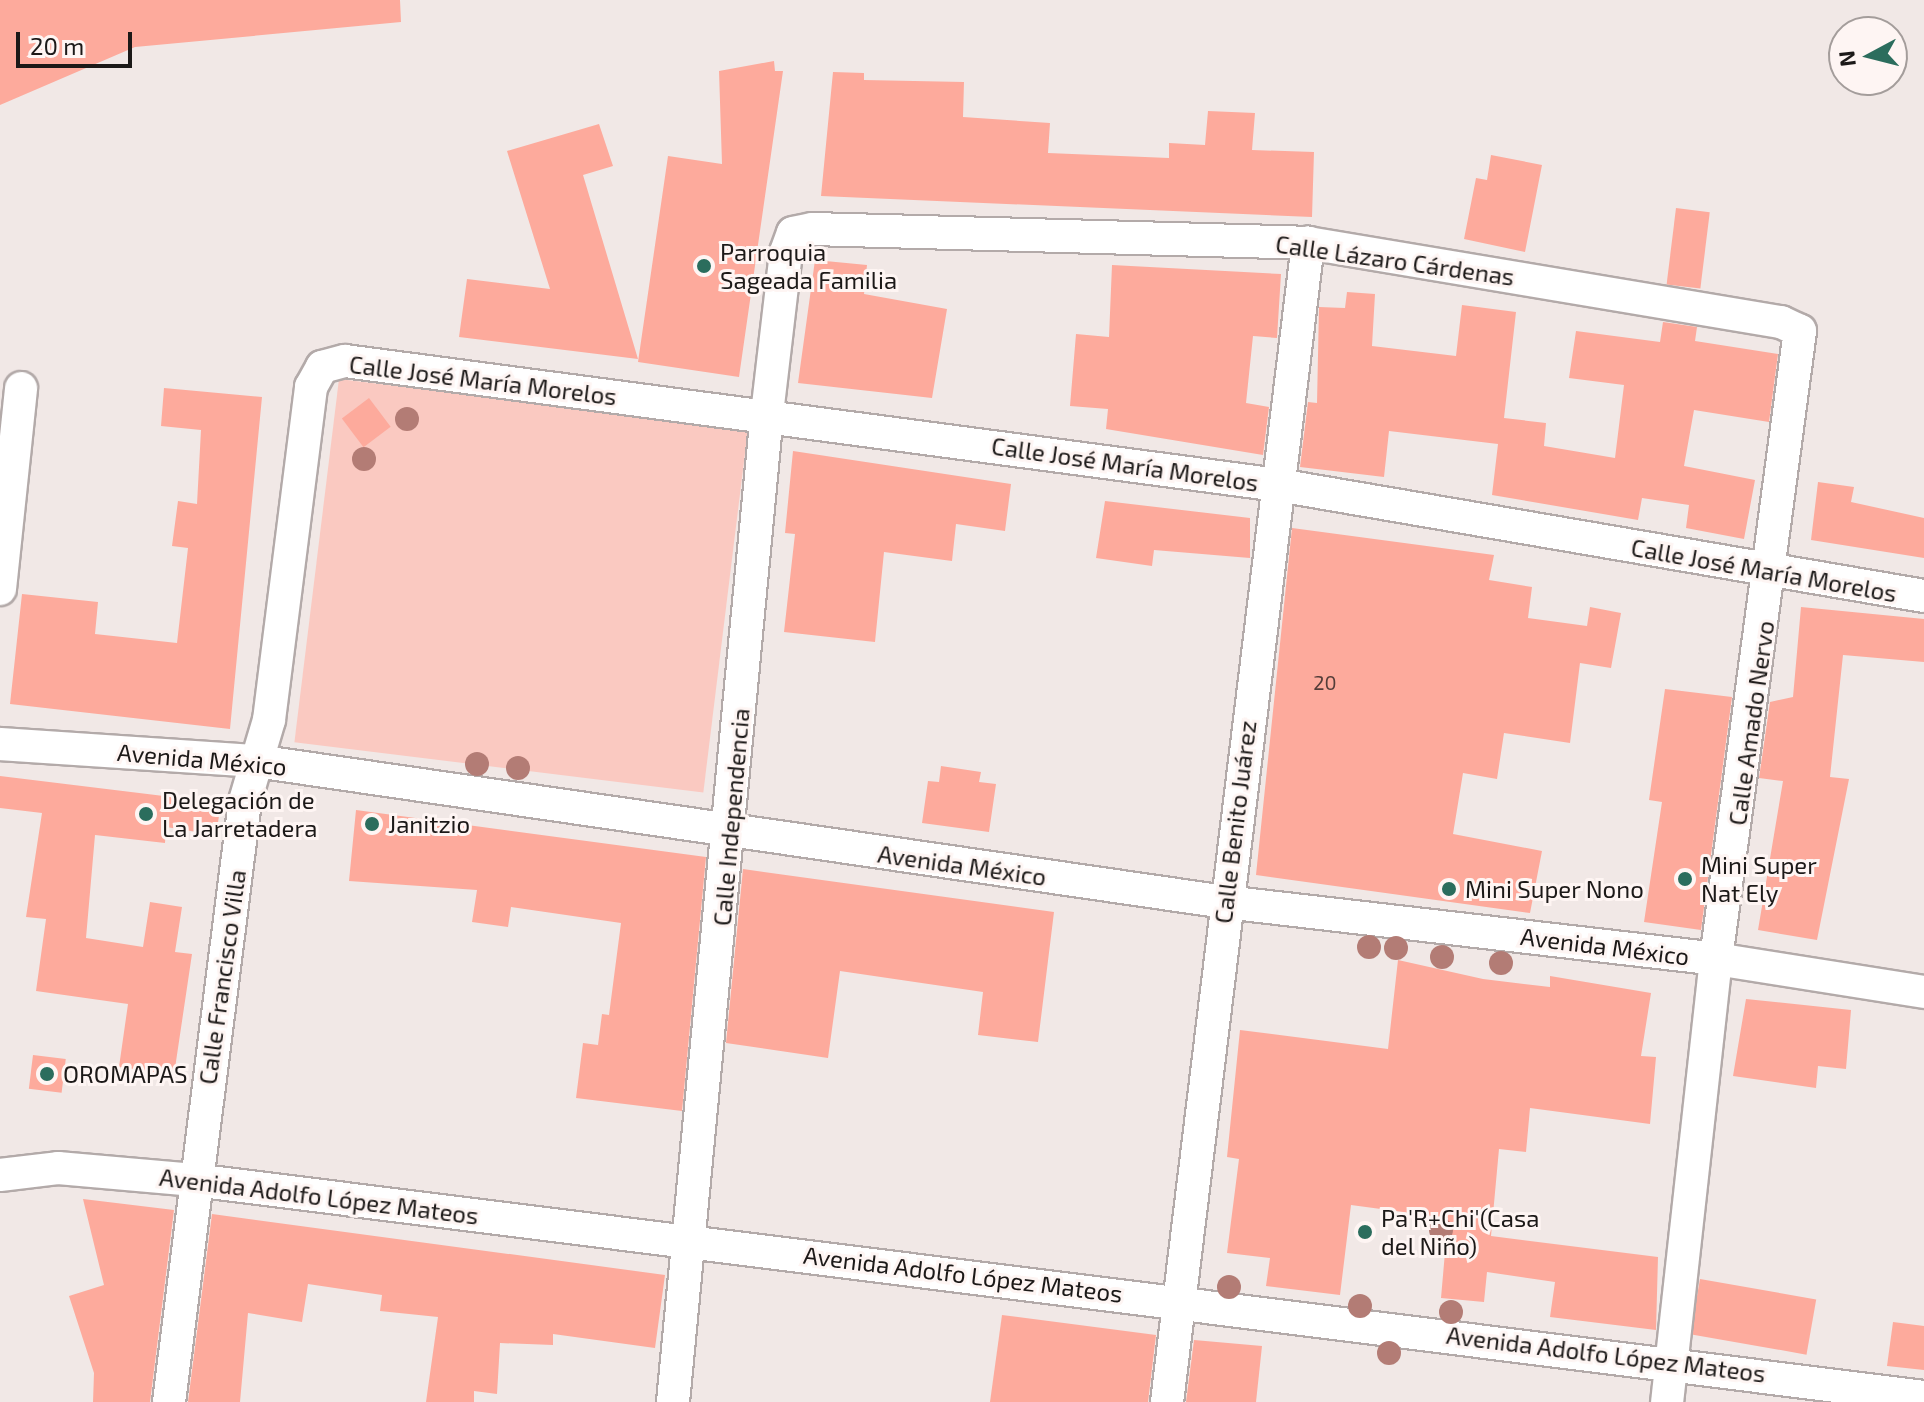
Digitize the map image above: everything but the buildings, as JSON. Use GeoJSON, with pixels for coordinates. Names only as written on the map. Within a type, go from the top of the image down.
{"type":"FeatureCollection","features":[{"type":"Feature","properties":{"kind":"street","name":"Calle Lázaro Cárdenas"},"geometry":{"type":"LineString","coordinates":[[793,233],[1308,243],[1781,322],[1800,331]]}},
{"type":"Feature","properties":{"kind":"street","name":"Calle Independencia"},"geometry":{"type":"LineString","coordinates":[[673,1402],[731,832],[767,414],[793,233]]}},
{"type":"Feature","properties":{"kind":"street","name":"Calle Benito Juárez"},"geometry":{"type":"LineString","coordinates":[[1167,1402],[1176,1300],[1308,243]]}},
{"type":"Feature","properties":{"kind":"street","name":"Calle Amado Nervo"},"geometry":{"type":"LineString","coordinates":[[1667,1402],[1716,959],[1773,572],[1800,331]]}},
{"type":"Feature","properties":{"kind":"street","name":"Calle José María Morelos"},"geometry":{"type":"LineString","coordinates":[[322,367],[345,361],[767,414],[1278,485],[1924,596]]}},
{"type":"Feature","properties":{"kind":"street","name":"Calle Francisco Villa"},"geometry":{"type":"LineString","coordinates":[[169,1402],[194,1180],[256,761],[269,720],[311,387],[322,367]]}},
{"type":"Feature","properties":{"kind":"street"},"geometry":{"type":"LineString","coordinates":[[0,589],[21,388]]}},
{"type":"Feature","properties":{"kind":"street","name":"Avenida México"},"geometry":{"type":"LineString","coordinates":[[0,744],[256,761],[1225,902],[1716,959],[1924,992]]}},
{"type":"Feature","properties":{"kind":"street","name":"Avenida Adolfo López Mateos"},"geometry":{"type":"LineString","coordinates":[[0,1175],[58,1168],[194,1180],[1671,1361],[1924,1397]]}},
{"type":"Feature","properties":{"kind":"shaded area"},"geometry":{"type":"Polygon","coordinates":[[[339,379],[748,429],[703,792],[294,742],[339,379]]]}},
{"type":"Feature","properties":{"kind":"place","name":"Parroquia Sageada Familia"},"geometry":{"type":"Point","coordinates":[704,266]}},
{"type":"Feature","properties":{"kind":"place","name":"Delegación de La Jarretadera"},"geometry":{"type":"Point","coordinates":[146,814]}},
{"type":"Feature","properties":{"kind":"place","name":"Janitzio"},"geometry":{"type":"Point","coordinates":[372,824]}},
{"type":"Feature","properties":{"kind":"place","name":"Mini Super Nat Ely"},"geometry":{"type":"Point","coordinates":[1685,879]}},
{"type":"Feature","properties":{"kind":"place","name":"Mini Super Nono"},"geometry":{"type":"Point","coordinates":[1449,889]}},
{"type":"Feature","properties":{"kind":"place","name":"OROMAPAS"},"geometry":{"type":"Point","coordinates":[47,1074]}},
{"type":"Feature","properties":{"kind":"place","name":"Pa'R+Chi'(Casa del Niño)"},"geometry":{"type":"Point","coordinates":[1365,1232]}}]}
